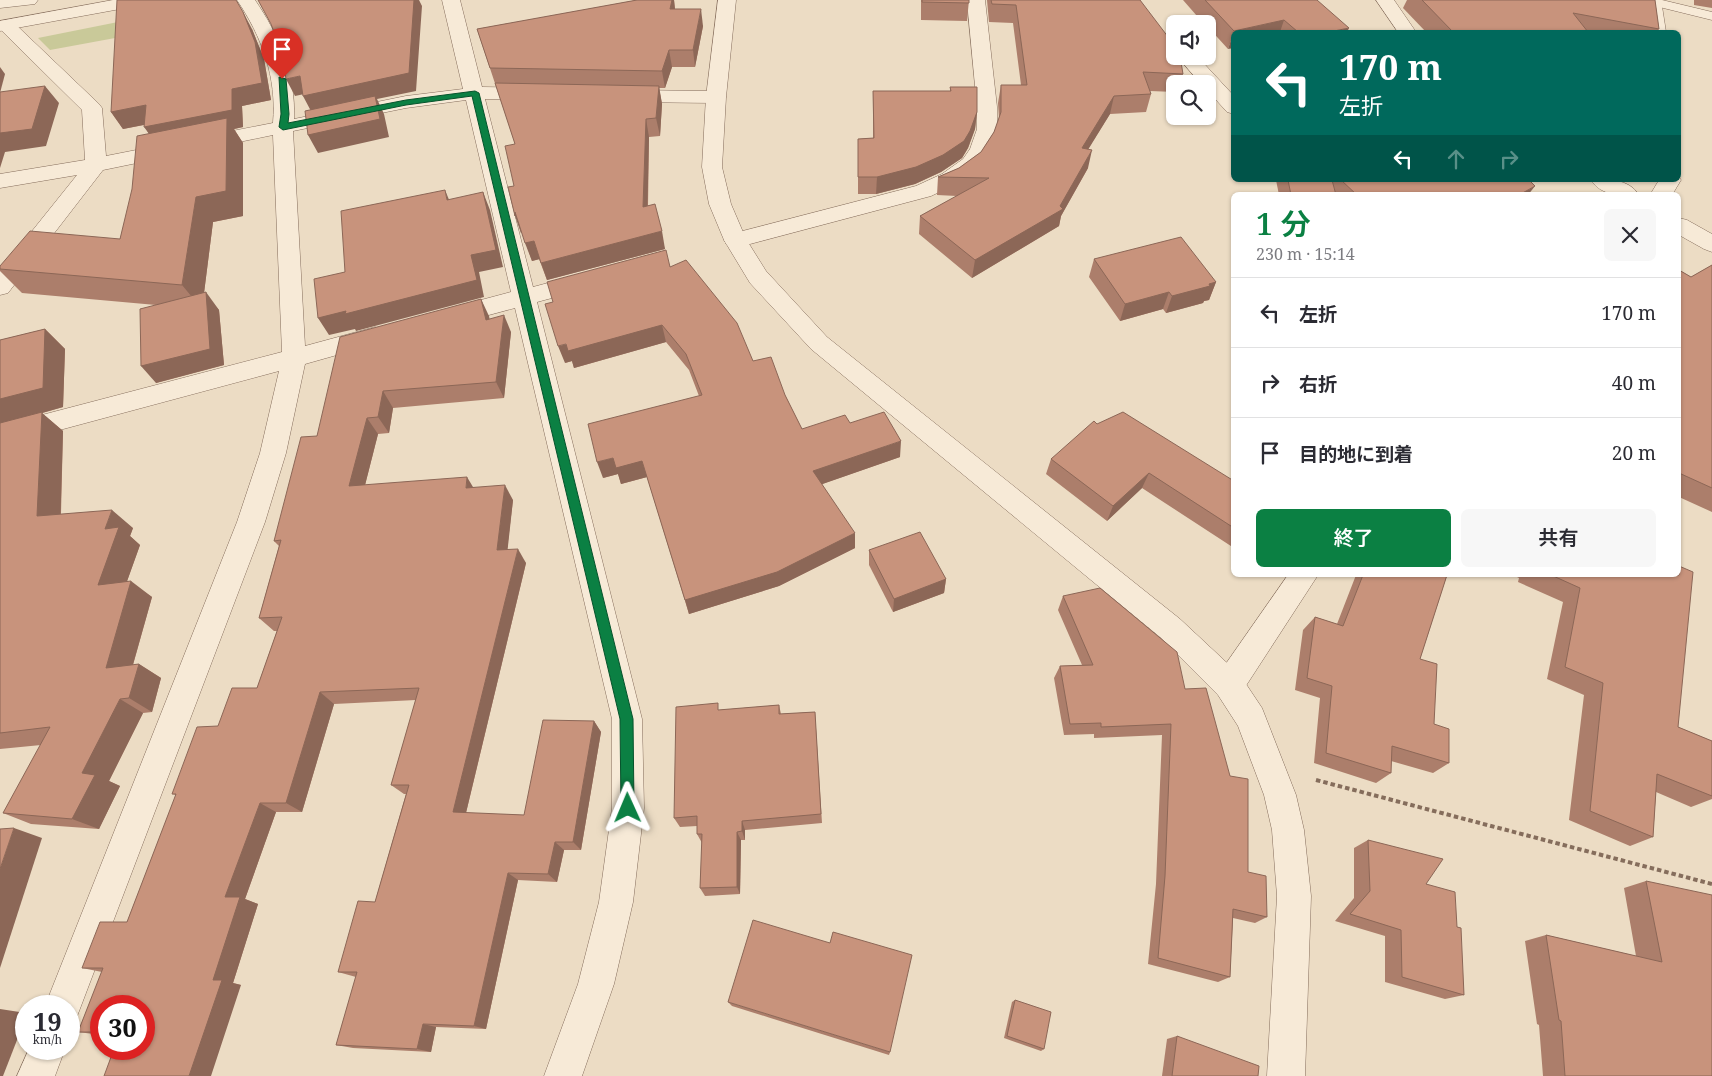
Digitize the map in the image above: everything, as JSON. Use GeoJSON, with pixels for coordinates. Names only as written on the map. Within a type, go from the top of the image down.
{"type":"FeatureCollection","features":[{"type":"Feature","properties":{"kind":"street"},"geometry":{"type":"LineString","coordinates":[[0,3],[29,0]]}},
{"type":"Feature","properties":{"kind":"street"},"geometry":{"type":"LineString","coordinates":[[3,26],[142,0]]}},
{"type":"Feature","properties":{"kind":"street"},"geometry":{"type":"LineString","coordinates":[[67,995],[250,522],[273,453],[294,358],[283,127],[285,114],[279,64],[255,13],[246,0]]}},
{"type":"Feature","properties":{"kind":"street"},"geometry":{"type":"LineString","coordinates":[[451,0],[627,719],[628,808],[616,902],[596,984],[563,1076]]}},
{"type":"Feature","properties":{"kind":"street"},"geometry":{"type":"LineString","coordinates":[[727,0],[716,98],[712,167],[720,204],[735,240],[758,277],[819,343],[1170,628],[1229,685],[1250,718],[1280,795],[1288,830],[1294,896],[1286,1076]]}},
{"type":"Feature","properties":{"kind":"street"},"geometry":{"type":"LineString","coordinates":[[735,240],[923,191],[949,179],[970,164],[980,149],[987,129],[987,107],[976,0]]}},
{"type":"Feature","properties":{"kind":"street"},"geometry":{"type":"LineString","coordinates":[[1384,0],[1406,30]]}},
{"type":"Feature","properties":{"kind":"street"},"geometry":{"type":"LineString","coordinates":[[1650,0],[1657,30]]}},
{"type":"Feature","properties":{"kind":"street"},"geometry":{"type":"LineString","coordinates":[[0,287],[96,165],[92,108],[3,26]]}},
{"type":"Feature","properties":{"kind":"street"},"geometry":{"type":"LineString","coordinates":[[1194,65],[1231,105]]}},
{"type":"Feature","properties":{"kind":"street"},"geometry":{"type":"LineString","coordinates":[[0,181],[96,165],[406,102],[475,93],[552,94]]}},
{"type":"Feature","properties":{"kind":"street"},"geometry":{"type":"LineString","coordinates":[[600,95],[716,98]]}},
{"type":"Feature","properties":{"kind":"street"},"geometry":{"type":"LineString","coordinates":[[1605,182],[1623,192]]}},
{"type":"Feature","properties":{"kind":"street"},"geometry":{"type":"LineString","coordinates":[[1681,226],[1708,242]]}},
{"type":"Feature","properties":{"kind":"street"},"geometry":{"type":"LineString","coordinates":[[423,324],[602,276]]}},
{"type":"Feature","properties":{"kind":"street"},"geometry":{"type":"LineString","coordinates":[[0,436],[395,331]]}},
{"type":"Feature","properties":{"kind":"street"},"geometry":{"type":"LineString","coordinates":[[1229,685],[1303,577]]}},
{"type":"Feature","properties":{"kind":"street"},"geometry":{"type":"LineString","coordinates":[[36,1076],[43,1060]]}},
{"type":"Feature","properties":{"kind":"lane"},"geometry":{"type":"LineString","coordinates":[[1650,0],[1712,16]]}},
{"type":"Feature","properties":{"kind":"path"},"geometry":{"type":"LineString","coordinates":[[1312,779],[1712,884]]}},
{"type":"Feature","properties":{"kind":"green space"},"geometry":{"type":"Polygon","coordinates":[[[228,0],[229,17],[50,50],[38,38],[228,0]]]}},
{"type":"Feature","properties":{"kind":"building"},"geometry":{"type":"Polygon","coordinates":[[[117,0],[236,0],[255,42],[262,83],[232,89],[232,110],[144,127],[146,105],[111,112],[117,0]]]}},
{"type":"Feature","properties":{"kind":"building"},"geometry":{"type":"Polygon","coordinates":[[[258,0],[414,0],[409,73],[303,96],[300,76],[286,79],[282,54],[271,24],[258,0]]]}},
{"type":"Feature","properties":{"kind":"building"},"geometry":{"type":"Polygon","coordinates":[[[637,0],[672,0],[670,9],[701,9],[693,50],[669,50],[662,71],[490,68],[477,29],[637,0]]]}},
{"type":"Feature","properties":{"kind":"building"},"geometry":{"type":"Polygon","coordinates":[[[922,0],[969,0],[969,3],[922,2],[922,0]]]}},
{"type":"Feature","properties":{"kind":"building"},"geometry":{"type":"Polygon","coordinates":[[[991,0],[1140,0],[1166,34],[1166,65],[1182,65],[1183,74],[1143,72],[1151,94],[1114,96],[1082,148],[1092,150],[1060,206],[1063,209],[975,260],[920,216],[989,178],[938,177],[959,168],[981,152],[994,132],[1001,112],[1001,85],[1027,85],[1016,5],[992,4],[991,0]]]}},
{"type":"Feature","properties":{"kind":"building"},"geometry":{"type":"Polygon","coordinates":[[[1205,0],[1317,0],[1349,28],[1339,30],[1296,30],[1284,20],[1233,30],[1205,0]]]}},
{"type":"Feature","properties":{"kind":"building"},"geometry":{"type":"Polygon","coordinates":[[[1422,0],[1655,0],[1659,29],[1573,13],[1586,30],[1451,30],[1422,0]]]}},
{"type":"Feature","properties":{"kind":"building"},"geometry":{"type":"Polygon","coordinates":[[[495,83],[659,86],[656,118],[646,119],[643,207],[655,204],[662,231],[541,263],[534,241],[525,243],[515,212],[515,216],[508,187],[514,186],[505,146],[515,144],[495,83]]]}},
{"type":"Feature","properties":{"kind":"building"},"geometry":{"type":"Polygon","coordinates":[[[45,86],[32,129],[0,133],[0,92],[45,86]]]}},
{"type":"Feature","properties":{"kind":"building"},"geometry":{"type":"Polygon","coordinates":[[[950,87],[977,87],[977,112],[964,141],[943,155],[916,167],[877,177],[858,177],[858,139],[874,138],[873,91],[951,91],[950,87]]]}},
{"type":"Feature","properties":{"kind":"building"},"geometry":{"type":"Polygon","coordinates":[[[375,96],[380,119],[308,135],[305,111],[375,96]]]}},
{"type":"Feature","properties":{"kind":"building"},"geometry":{"type":"Polygon","coordinates":[[[227,118],[226,191],[196,197],[182,285],[0,269],[0,266],[30,231],[120,239],[132,189],[137,136],[227,118]]]}},
{"type":"Feature","properties":{"kind":"building"},"geometry":{"type":"Polygon","coordinates":[[[1288,182],[1333,182],[1335,192],[1290,192],[1288,182]]]}},
{"type":"Feature","properties":{"kind":"building"},"geometry":{"type":"Polygon","coordinates":[[[1343,182],[1531,182],[1535,186],[1524,192],[1354,192],[1343,182]]]}},
{"type":"Feature","properties":{"kind":"building"},"geometry":{"type":"Polygon","coordinates":[[[445,190],[447,200],[483,192],[496,250],[471,255],[477,280],[345,314],[346,311],[318,318],[314,279],[345,272],[341,211],[445,190]]]}},
{"type":"Feature","properties":{"kind":"building"},"geometry":{"type":"Polygon","coordinates":[[[1181,237],[1216,282],[1209,284],[1210,286],[1172,296],[1169,292],[1125,304],[1094,259],[1181,237]]]}},
{"type":"Feature","properties":{"kind":"building"},"geometry":{"type":"Polygon","coordinates":[[[666,250],[670,267],[686,260],[737,323],[753,361],[771,357],[785,395],[802,429],[845,415],[850,423],[884,412],[901,441],[813,471],[855,533],[777,572],[685,600],[642,461],[616,468],[613,458],[597,462],[588,424],[702,395],[686,354],[662,325],[568,351],[566,344],[558,346],[545,304],[553,302],[547,282],[666,250]]]}},
{"type":"Feature","properties":{"kind":"building"},"geometry":{"type":"Polygon","coordinates":[[[1712,265],[1712,488],[1681,474],[1681,271],[1691,277],[1712,265]]]}},
{"type":"Feature","properties":{"kind":"building"},"geometry":{"type":"Polygon","coordinates":[[[206,292],[210,349],[141,366],[140,309],[206,292]]]}},
{"type":"Feature","properties":{"kind":"building"},"geometry":{"type":"Polygon","coordinates":[[[481,299],[486,320],[504,315],[496,382],[383,391],[378,417],[367,418],[349,486],[467,477],[466,488],[505,485],[497,550],[518,549],[453,812],[524,815],[543,720],[594,721],[573,842],[555,842],[548,874],[508,873],[474,1026],[423,1024],[417,1049],[336,1045],[357,972],[338,972],[358,901],[375,902],[409,785],[391,785],[419,688],[320,692],[286,803],[260,803],[225,897],[240,897],[213,980],[222,980],[189,1076],[104,1076],[110,1060],[155,1060],[155,995],[92,995],[103,968],[82,968],[100,922],[127,922],[176,794],[172,794],[197,727],[218,726],[232,688],[257,688],[282,617],[259,618],[281,540],[274,541],[301,437],[317,436],[340,337],[481,299]]]}},
{"type":"Feature","properties":{"kind":"building"},"geometry":{"type":"Polygon","coordinates":[[[45,329],[43,388],[0,399],[0,340],[45,329]]]}},
{"type":"Feature","properties":{"kind":"building"},"geometry":{"type":"Polygon","coordinates":[[[42,412],[37,516],[112,510],[105,529],[119,527],[98,585],[131,581],[106,668],[139,664],[129,698],[120,699],[82,773],[95,775],[72,819],[3,813],[50,727],[0,733],[0,423],[42,412]]]}},
{"type":"Feature","properties":{"kind":"building"},"geometry":{"type":"Polygon","coordinates":[[[1123,412],[1231,479],[1231,526],[1149,473],[1113,506],[1051,459],[1094,421],[1097,424],[1123,412]]]}},
{"type":"Feature","properties":{"kind":"building"},"geometry":{"type":"Polygon","coordinates":[[[920,532],[946,579],[894,599],[869,550],[920,532]]]}},
{"type":"Feature","properties":{"kind":"building"},"geometry":{"type":"Polygon","coordinates":[[[1681,567],[1693,572],[1678,727],[1712,741],[1712,796],[1657,774],[1653,837],[1590,811],[1603,683],[1565,667],[1580,588],[1555,577],[1681,577],[1681,567]]]}},
{"type":"Feature","properties":{"kind":"building"},"geometry":{"type":"Polygon","coordinates":[[[1362,577],[1446,577],[1420,659],[1437,664],[1434,724],[1449,729],[1449,763],[1392,746],[1391,773],[1326,753],[1332,686],[1307,678],[1315,617],[1343,626],[1362,577]]]}},
{"type":"Feature","properties":{"kind":"building"},"geometry":{"type":"Polygon","coordinates":[[[1100,588],[1177,652],[1185,689],[1206,688],[1230,776],[1248,779],[1248,872],[1266,876],[1267,917],[1233,909],[1230,977],[1158,958],[1165,876],[1171,724],[1101,727],[1101,723],[1070,724],[1060,666],[1093,665],[1063,596],[1100,588]]]}},
{"type":"Feature","properties":{"kind":"building"},"geometry":{"type":"Polygon","coordinates":[[[718,703],[718,710],[779,705],[779,714],[815,712],[821,814],[742,821],[742,831],[737,832],[737,887],[700,888],[702,834],[697,834],[697,816],[674,818],[676,707],[718,703]]]}},
{"type":"Feature","properties":{"kind":"building"},"geometry":{"type":"Polygon","coordinates":[[[14,828],[0,869],[0,829],[14,828]]]}},
{"type":"Feature","properties":{"kind":"building"},"geometry":{"type":"Polygon","coordinates":[[[1368,840],[1443,859],[1426,884],[1455,892],[1457,927],[1461,928],[1464,995],[1402,977],[1401,930],[1350,914],[1370,891],[1368,840]]]}},
{"type":"Feature","properties":{"kind":"building"},"geometry":{"type":"Polygon","coordinates":[[[1646,881],[1712,895],[1712,1076],[1565,1076],[1561,1021],[1559,1020],[1546,935],[1662,962],[1646,881]]]}},
{"type":"Feature","properties":{"kind":"building"},"geometry":{"type":"Polygon","coordinates":[[[753,920],[830,943],[833,932],[912,955],[890,1052],[728,1002],[753,920]]]}},
{"type":"Feature","properties":{"kind":"building"},"geometry":{"type":"Polygon","coordinates":[[[1015,1000],[1051,1012],[1044,1049],[1007,1036],[1015,1000]]]}},
{"type":"Feature","properties":{"kind":"building"},"geometry":{"type":"Polygon","coordinates":[[[90,1001],[90,1032],[80,1032],[80,1027],[90,1001]]]}},
{"type":"Feature","properties":{"kind":"building"},"geometry":{"type":"Polygon","coordinates":[[[1177,1036],[1259,1066],[1258,1076],[1172,1076],[1177,1036]]]}},
{"type":"Feature","properties":{"kind":"route"},"geometry":{"type":"LineString","coordinates":[[282,79],[285,114],[283,127],[406,102],[475,93],[627,719],[628,808]]}}]}
